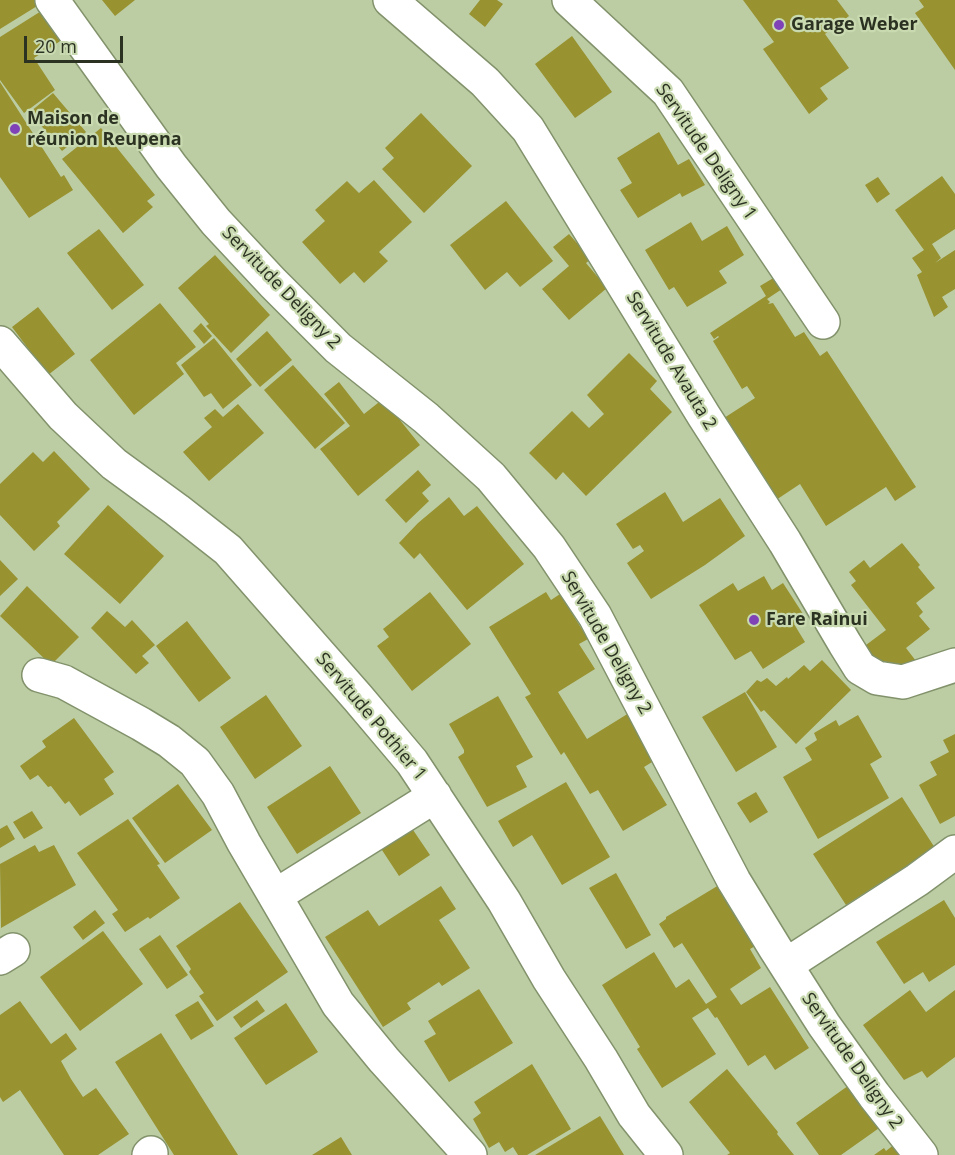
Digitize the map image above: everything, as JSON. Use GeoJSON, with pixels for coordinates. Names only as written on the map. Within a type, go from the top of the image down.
{"type":"FeatureCollection","features":[{"type":"Feature","properties":{"kind":"street","name":"Servitude Deligny 2"},"geometry":{"type":"LineString","coordinates":[[52,0],[171,166],[216,222],[273,284],[338,348],[426,418],[491,477],[549,547],[595,616],[734,881],[824,1025],[867,1086],[921,1155]]}},
{"type":"Feature","properties":{"kind":"street","name":"Servitude Avauta 2"},"geometry":{"type":"LineString","coordinates":[[390,0],[485,82],[528,129],[704,416],[785,542],[860,668],[877,678],[903,682],[955,665]]}},
{"type":"Feature","properties":{"kind":"street","name":"Servitude Deligny 1"},"geometry":{"type":"LineString","coordinates":[[569,0],[668,92],[823,322]]}},
{"type":"Feature","properties":{"kind":"street","name":"Servitude Pothier 1"},"geometry":{"type":"LineString","coordinates":[[0,343],[63,416],[114,464],[228,550],[412,762],[504,901],[549,979],[634,1115],[666,1155]]}},
{"type":"Feature","properties":{"kind":"street"},"geometry":{"type":"LineString","coordinates":[[39,675],[64,682],[141,724],[170,741],[195,762],[218,794],[338,1004],[384,1060],[470,1155]]}},
{"type":"Feature","properties":{"kind":"street"},"geometry":{"type":"LineString","coordinates":[[275,896],[435,796]]}},
{"type":"Feature","properties":{"kind":"street"},"geometry":{"type":"LineString","coordinates":[[786,965],[917,880],[955,852]]}},
{"type":"Feature","properties":{"kind":"building"},"geometry":{"type":"Polygon","coordinates":[[[0,0],[40,0],[42,3],[0,29],[0,0]]]}},
{"type":"Feature","properties":{"kind":"building"},"geometry":{"type":"Polygon","coordinates":[[[102,0],[135,0],[115,16],[102,0]]]}},
{"type":"Feature","properties":{"kind":"building"},"geometry":{"type":"Polygon","coordinates":[[[480,0],[497,0],[503,4],[485,27],[469,14],[480,0]]]}},
{"type":"Feature","properties":{"kind":"building"},"geometry":{"type":"Polygon","coordinates":[[[743,0],[837,0],[849,16],[825,34],[849,68],[820,88],[828,99],[809,114],[763,49],[774,42],[743,0]]]}},
{"type":"Feature","properties":{"kind":"building"},"geometry":{"type":"Polygon","coordinates":[[[919,0],[955,0],[955,70],[915,13],[924,7],[919,0]]]}},
{"type":"Feature","properties":{"kind":"building"},"geometry":{"type":"Polygon","coordinates":[[[46,8],[65,38],[34,58],[55,90],[24,113],[0,80],[0,37],[46,8]]]}},
{"type":"Feature","properties":{"kind":"building"},"geometry":{"type":"Polygon","coordinates":[[[572,36],[612,92],[575,118],[535,64],[572,36]]]}},
{"type":"Feature","properties":{"kind":"building","name":"Maison de réunion Reupena"},"geometry":{"type":"Polygon","coordinates":[[[0,82],[61,177],[64,175],[73,190],[29,218],[0,177],[0,82]]]}},
{"type":"Feature","properties":{"kind":"building"},"geometry":{"type":"Polygon","coordinates":[[[53,93],[86,132],[62,151],[30,112],[53,93]]]}},
{"type":"Feature","properties":{"kind":"building"},"geometry":{"type":"Polygon","coordinates":[[[421,113],[472,166],[424,213],[382,169],[394,158],[385,148],[421,113]]]}},
{"type":"Feature","properties":{"kind":"building"},"geometry":{"type":"Polygon","coordinates":[[[101,128],[155,195],[147,201],[153,207],[123,233],[62,159],[101,128]]]}},
{"type":"Feature","properties":{"kind":"building"},"geometry":{"type":"Polygon","coordinates":[[[659,132],[678,165],[689,159],[705,185],[682,197],[680,193],[638,218],[620,190],[632,183],[617,158],[659,132]]]}},
{"type":"Feature","properties":{"kind":"building"},"geometry":{"type":"Polygon","coordinates":[[[942,176],[955,194],[955,229],[932,244],[941,258],[935,263],[955,250],[955,289],[942,297],[948,307],[934,317],[917,275],[922,272],[912,258],[924,250],[895,210],[942,176]]]}},
{"type":"Feature","properties":{"kind":"building"},"geometry":{"type":"Polygon","coordinates":[[[878,177],[890,194],[877,203],[865,185],[878,177]]]}},
{"type":"Feature","properties":{"kind":"building"},"geometry":{"type":"Polygon","coordinates":[[[374,180],[412,222],[379,252],[388,261],[364,283],[354,272],[340,284],[302,242],[325,221],[315,210],[347,181],[359,193],[374,180]]]}},
{"type":"Feature","properties":{"kind":"building"},"geometry":{"type":"Polygon","coordinates":[[[506,201],[553,261],[520,287],[507,272],[485,290],[450,245],[506,201]]]}},
{"type":"Feature","properties":{"kind":"building"},"geometry":{"type":"Polygon","coordinates":[[[691,222],[702,241],[727,226],[744,255],[719,271],[727,283],[687,307],[674,287],[669,290],[645,250],[691,222]]]}},
{"type":"Feature","properties":{"kind":"building"},"geometry":{"type":"Polygon","coordinates":[[[99,229],[144,285],[112,310],[67,253],[99,229]]]}},
{"type":"Feature","properties":{"kind":"building"},"geometry":{"type":"Polygon","coordinates":[[[569,234],[591,259],[586,263],[607,288],[569,320],[542,289],[569,266],[553,247],[569,234]]]}},
{"type":"Feature","properties":{"kind":"building"},"geometry":{"type":"Polygon","coordinates":[[[215,255],[270,315],[231,353],[206,326],[209,324],[178,288],[215,255]]]}},
{"type":"Feature","properties":{"kind":"building"},"geometry":{"type":"Polygon","coordinates":[[[775,277],[782,289],[767,299],[770,302],[768,304],[773,303],[795,337],[804,332],[820,356],[827,351],[916,487],[895,501],[886,487],[826,526],[800,484],[776,500],[724,418],[755,398],[747,386],[742,389],[713,341],[719,337],[714,339],[710,333],[766,296],[760,286],[775,277]]]}},
{"type":"Feature","properties":{"kind":"building"},"geometry":{"type":"Polygon","coordinates":[[[160,303],[196,347],[176,363],[184,374],[134,415],[90,360],[160,303]]]}},
{"type":"Feature","properties":{"kind":"building"},"geometry":{"type":"Polygon","coordinates":[[[38,307],[75,354],[48,375],[12,327],[38,307]]]}},
{"type":"Feature","properties":{"kind":"building"},"geometry":{"type":"Polygon","coordinates":[[[201,323],[212,336],[204,344],[193,331],[201,323]]]}},
{"type":"Feature","properties":{"kind":"building"},"geometry":{"type":"Polygon","coordinates":[[[267,331],[292,360],[260,387],[236,359],[267,331]]]}},
{"type":"Feature","properties":{"kind":"building"},"geometry":{"type":"Polygon","coordinates":[[[214,338],[252,385],[223,409],[211,393],[204,397],[181,365],[214,338]]]}},
{"type":"Feature","properties":{"kind":"building"},"geometry":{"type":"Polygon","coordinates":[[[629,353],[657,381],[650,389],[672,412],[586,496],[563,472],[556,480],[529,453],[572,411],[589,428],[604,414],[587,395],[629,353]]]}},
{"type":"Feature","properties":{"kind":"building"},"geometry":{"type":"Polygon","coordinates":[[[293,365],[345,423],[315,449],[264,390],[293,365]]]}},
{"type":"Feature","properties":{"kind":"building"},"geometry":{"type":"Polygon","coordinates":[[[339,382],[364,414],[383,399],[420,445],[358,496],[320,449],[350,426],[324,394],[339,382]]]}},
{"type":"Feature","properties":{"kind":"building"},"geometry":{"type":"Polygon","coordinates":[[[238,404],[264,433],[209,481],[183,452],[212,427],[204,418],[215,409],[223,417],[238,404]]]}},
{"type":"Feature","properties":{"kind":"building"},"geometry":{"type":"Polygon","coordinates":[[[54,451],[90,489],[57,522],[60,526],[34,551],[0,515],[0,484],[33,452],[43,462],[54,451]]]}},
{"type":"Feature","properties":{"kind":"building"},"geometry":{"type":"Polygon","coordinates":[[[418,470],[431,485],[422,493],[429,501],[406,523],[385,500],[418,470]]]}},
{"type":"Feature","properties":{"kind":"building"},"geometry":{"type":"Polygon","coordinates":[[[665,492],[683,522],[720,498],[745,536],[705,565],[651,599],[627,563],[644,551],[640,545],[633,549],[616,524],[665,492]]]}},
{"type":"Feature","properties":{"kind":"building"},"geometry":{"type":"Polygon","coordinates":[[[449,497],[464,516],[477,506],[524,564],[467,610],[420,553],[414,559],[399,543],[418,523],[449,497]]]}},
{"type":"Feature","properties":{"kind":"building"},"geometry":{"type":"Polygon","coordinates":[[[108,505],[164,556],[120,604],[64,554],[108,505]]]}},
{"type":"Feature","properties":{"kind":"building"},"geometry":{"type":"Polygon","coordinates":[[[902,543],[935,588],[916,603],[923,612],[919,616],[930,629],[906,648],[916,661],[906,669],[875,664],[862,648],[886,630],[851,585],[856,581],[849,572],[864,560],[870,568],[902,543]]]}},
{"type":"Feature","properties":{"kind":"building"},"geometry":{"type":"Polygon","coordinates":[[[0,560],[18,579],[0,596],[0,560]]]}},
{"type":"Feature","properties":{"kind":"building","name":"Fare Rainui"},"geometry":{"type":"Polygon","coordinates":[[[764,576],[772,590],[783,583],[805,617],[794,624],[805,642],[763,669],[751,651],[735,660],[699,605],[733,583],[738,591],[764,576]]]}},
{"type":"Feature","properties":{"kind":"building"},"geometry":{"type":"Polygon","coordinates":[[[27,586],[79,637],[51,665],[0,616],[27,586]]]}},
{"type":"Feature","properties":{"kind":"building"},"geometry":{"type":"Polygon","coordinates":[[[430,592],[471,644],[412,691],[377,646],[389,637],[383,629],[430,592]]]}},
{"type":"Feature","properties":{"kind":"building"},"geometry":{"type":"Polygon","coordinates":[[[546,592],[551,600],[560,594],[588,639],[579,644],[595,669],[558,692],[587,739],[629,713],[657,759],[644,767],[667,805],[623,831],[598,790],[590,794],[564,752],[561,755],[525,697],[531,694],[489,627],[546,592]]]}},
{"type":"Feature","properties":{"kind":"building"},"geometry":{"type":"Polygon","coordinates":[[[107,611],[125,627],[132,620],[155,645],[142,656],[149,663],[136,674],[91,628],[107,611]]]}},
{"type":"Feature","properties":{"kind":"building"},"geometry":{"type":"Polygon","coordinates":[[[187,621],[231,678],[199,702],[156,646],[187,621]]]}},
{"type":"Feature","properties":{"kind":"building"},"geometry":{"type":"Polygon","coordinates":[[[822,660],[851,690],[796,744],[764,710],[761,712],[746,692],[757,680],[761,682],[767,678],[776,686],[804,665],[810,671],[822,660]]]}},
{"type":"Feature","properties":{"kind":"building"},"geometry":{"type":"Polygon","coordinates":[[[745,692],[777,747],[736,772],[702,717],[745,692]]]}},
{"type":"Feature","properties":{"kind":"building"},"geometry":{"type":"Polygon","coordinates":[[[266,695],[302,746],[255,779],[220,727],[266,695]]]}},
{"type":"Feature","properties":{"kind":"building"},"geometry":{"type":"Polygon","coordinates":[[[498,696],[533,757],[516,766],[527,787],[487,807],[458,757],[464,753],[464,750],[449,724],[498,696]]]}},
{"type":"Feature","properties":{"kind":"building"},"geometry":{"type":"Polygon","coordinates":[[[858,715],[882,757],[870,764],[889,798],[818,839],[783,777],[812,760],[805,748],[817,740],[814,733],[836,720],[839,726],[858,715]]]}},
{"type":"Feature","properties":{"kind":"building"},"geometry":{"type":"Polygon","coordinates":[[[74,718],[114,772],[104,779],[114,794],[80,816],[69,801],[65,804],[51,786],[48,787],[38,775],[30,780],[20,766],[46,747],[42,741],[74,718]]]}},
{"type":"Feature","properties":{"kind":"building"},"geometry":{"type":"Polygon","coordinates":[[[955,734],[955,816],[940,824],[919,785],[937,775],[930,762],[949,752],[943,740],[955,734]]]}},
{"type":"Feature","properties":{"kind":"building"},"geometry":{"type":"Polygon","coordinates":[[[330,766],[361,813],[297,854],[267,807],[330,766]]]}},
{"type":"Feature","properties":{"kind":"building"},"geometry":{"type":"Polygon","coordinates":[[[566,782],[610,857],[562,885],[532,835],[513,847],[498,821],[566,782]]]}},
{"type":"Feature","properties":{"kind":"building"},"geometry":{"type":"Polygon","coordinates":[[[178,784],[212,830],[165,863],[132,818],[178,784]]]}},
{"type":"Feature","properties":{"kind":"building"},"geometry":{"type":"Polygon","coordinates":[[[756,792],[768,812],[750,823],[737,803],[756,792]]]}},
{"type":"Feature","properties":{"kind":"building"},"geometry":{"type":"Polygon","coordinates":[[[902,797],[935,848],[846,905],[813,854],[902,797]]]}},
{"type":"Feature","properties":{"kind":"building"},"geometry":{"type":"Polygon","coordinates":[[[32,811],[43,828],[24,839],[13,822],[32,811]]]}},
{"type":"Feature","properties":{"kind":"building"},"geometry":{"type":"Polygon","coordinates":[[[128,819],[160,864],[157,865],[180,898],[150,919],[148,917],[125,932],[112,914],[118,910],[77,853],[128,819]]]}},
{"type":"Feature","properties":{"kind":"building"},"geometry":{"type":"Polygon","coordinates":[[[7,825],[15,839],[0,848],[0,829],[7,825]]]}},
{"type":"Feature","properties":{"kind":"building"},"geometry":{"type":"Polygon","coordinates":[[[411,827],[430,855],[399,876],[380,847],[411,827]]]}},
{"type":"Feature","properties":{"kind":"building"},"geometry":{"type":"Polygon","coordinates":[[[35,845],[39,852],[54,845],[76,885],[1,928],[0,864],[35,845]]]}},
{"type":"Feature","properties":{"kind":"building"},"geometry":{"type":"Polygon","coordinates":[[[616,873],[651,935],[626,949],[589,888],[616,873]]]}},
{"type":"Feature","properties":{"kind":"building"},"geometry":{"type":"Polygon","coordinates":[[[719,885],[757,945],[750,949],[761,968],[730,989],[741,1005],[770,987],[809,1048],[775,1070],[765,1055],[748,1066],[717,1017],[715,1018],[708,1008],[692,1018],[716,1054],[662,1088],[637,1049],[640,1047],[602,985],[654,952],[676,988],[689,979],[706,1004],[717,997],[682,943],[674,948],[659,924],[666,917],[719,885]]]}},
{"type":"Feature","properties":{"kind":"building"},"geometry":{"type":"Polygon","coordinates":[[[441,886],[456,909],[439,920],[470,968],[442,986],[439,982],[407,1003],[411,1009],[383,1027],[325,937],[368,910],[379,926],[441,886]]]}},
{"type":"Feature","properties":{"kind":"building"},"geometry":{"type":"Polygon","coordinates":[[[944,900],[955,918],[955,965],[929,982],[923,972],[904,984],[876,942],[944,900]]]}},
{"type":"Feature","properties":{"kind":"building"},"geometry":{"type":"Polygon","coordinates":[[[240,902],[288,972],[217,1021],[199,996],[204,993],[189,972],[191,969],[176,946],[240,902]]]}},
{"type":"Feature","properties":{"kind":"building"},"geometry":{"type":"Polygon","coordinates":[[[95,910],[105,923],[83,940],[73,927],[95,910]]]}},
{"type":"Feature","properties":{"kind":"building"},"geometry":{"type":"Polygon","coordinates":[[[103,931],[143,984],[80,1031],[40,977],[103,931]]]}},
{"type":"Feature","properties":{"kind":"building"},"geometry":{"type":"Polygon","coordinates":[[[160,935],[188,975],[167,989],[139,949],[160,935]]]}},
{"type":"Feature","properties":{"kind":"building"},"geometry":{"type":"Polygon","coordinates":[[[479,989],[513,1043],[449,1082],[424,1041],[436,1034],[428,1021],[479,989]]]}},
{"type":"Feature","properties":{"kind":"building"},"geometry":{"type":"Polygon","coordinates":[[[910,990],[926,1012],[955,990],[955,1057],[927,1078],[922,1071],[904,1080],[863,1025],[910,990]]]}},
{"type":"Feature","properties":{"kind":"building"},"geometry":{"type":"Polygon","coordinates":[[[257,1000],[265,1011],[241,1028],[233,1017],[257,1000]]]}},
{"type":"Feature","properties":{"kind":"building"},"geometry":{"type":"Polygon","coordinates":[[[20,1001],[51,1044],[66,1033],[77,1049],[61,1061],[71,1079],[83,1097],[96,1088],[129,1134],[98,1155],[64,1155],[20,1090],[3,1102],[0,1097],[0,1015],[20,1001]]]}},
{"type":"Feature","properties":{"kind":"building"},"geometry":{"type":"Polygon","coordinates":[[[198,1001],[214,1026],[191,1040],[175,1015],[198,1001]]]}},
{"type":"Feature","properties":{"kind":"building"},"geometry":{"type":"Polygon","coordinates":[[[286,1003],[318,1052],[266,1085],[234,1038],[286,1003]]]}},
{"type":"Feature","properties":{"kind":"building"},"geometry":{"type":"Polygon","coordinates":[[[161,1033],[238,1155],[174,1155],[115,1062],[161,1033]]]}},
{"type":"Feature","properties":{"kind":"building"},"geometry":{"type":"Polygon","coordinates":[[[532,1064],[571,1129],[527,1155],[518,1155],[513,1147],[505,1152],[499,1142],[489,1148],[473,1119],[481,1113],[474,1102],[532,1064]]]}},
{"type":"Feature","properties":{"kind":"building"},"geometry":{"type":"Polygon","coordinates":[[[727,1069],[794,1155],[727,1155],[730,1153],[689,1102],[727,1069]]]}},
{"type":"Feature","properties":{"kind":"building"},"geometry":{"type":"Polygon","coordinates":[[[852,1083],[882,1126],[841,1155],[819,1155],[796,1123],[852,1083]]]}},
{"type":"Feature","properties":{"kind":"building"},"geometry":{"type":"Polygon","coordinates":[[[600,1116],[624,1155],[535,1155],[600,1116]]]}},
{"type":"Feature","properties":{"kind":"building"},"geometry":{"type":"Polygon","coordinates":[[[341,1137],[352,1155],[312,1155],[341,1137]]]}},
{"type":"Feature","properties":{"kind":"building"},"geometry":{"type":"Polygon","coordinates":[[[896,1143],[905,1155],[874,1155],[884,1148],[886,1151],[896,1143]]]}},
{"type":"Feature","properties":{"kind":"place","name":"Garage Weber"},"geometry":{"type":"Point","coordinates":[779,25]}},
{"type":"Feature","properties":{"kind":"place","name":"Maison de réunion Reupena"},"geometry":{"type":"Point","coordinates":[15,129]}},
{"type":"Feature","properties":{"kind":"place","name":"Fare Rainui"},"geometry":{"type":"Point","coordinates":[754,620]}}]}
